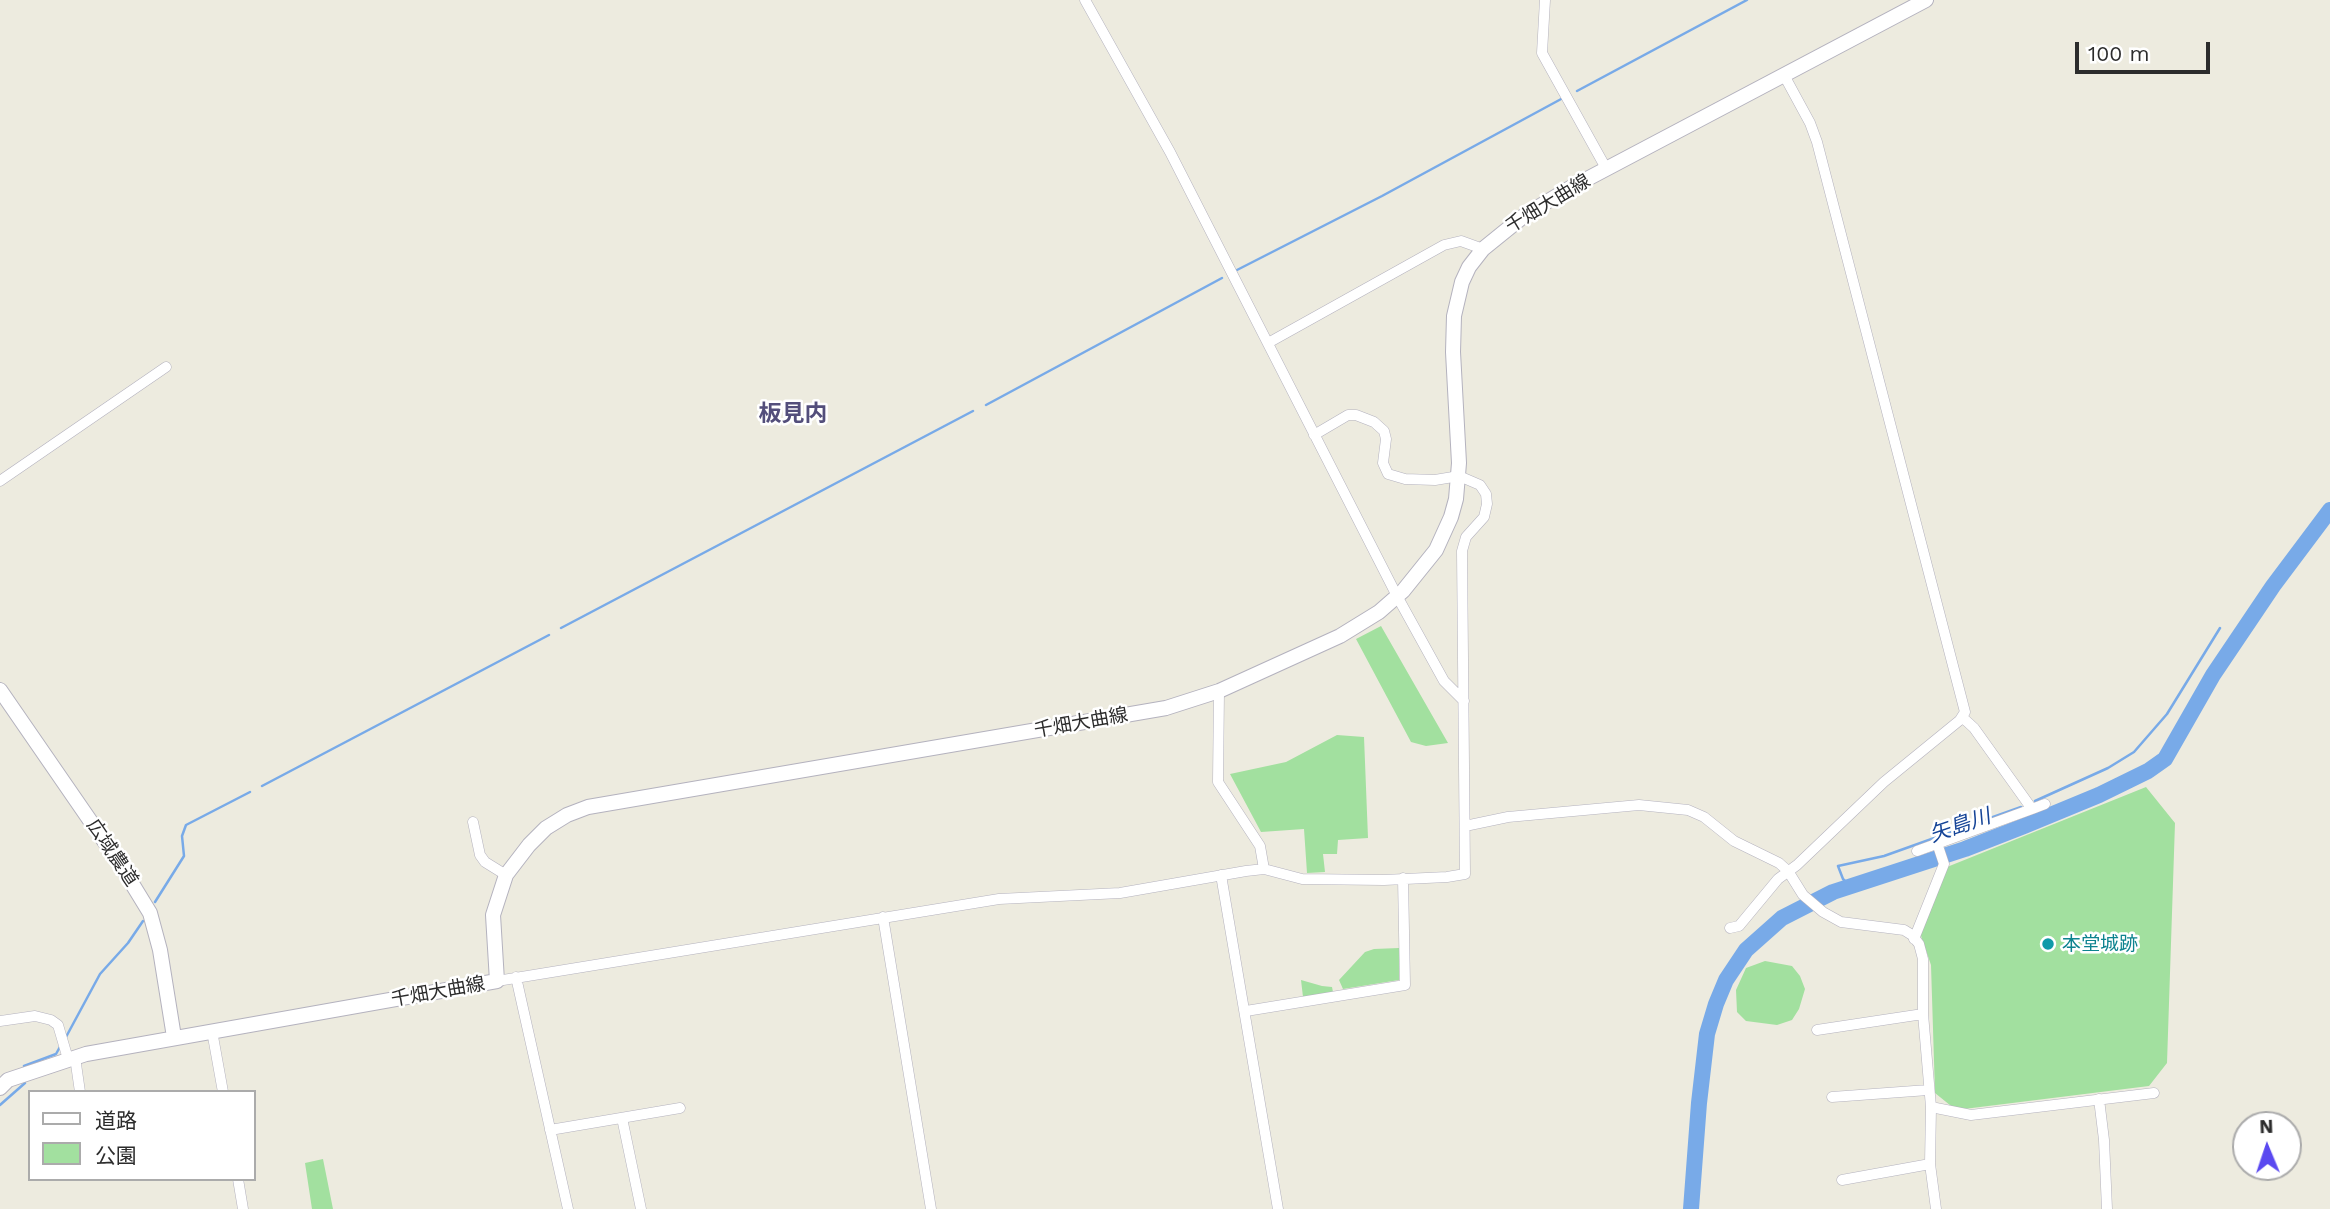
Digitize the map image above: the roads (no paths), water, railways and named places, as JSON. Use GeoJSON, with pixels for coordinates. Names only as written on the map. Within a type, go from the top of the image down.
{"type":"FeatureCollection","features":[{"type":"Feature","properties":{"kind":"main road","name":"千畑大曲線"},"geometry":{"type":"LineString","coordinates":[[3,1081],[69,1055],[497,981],[493,915],[506,875],[546,828],[567,815],[588,807],[1166,708],[1219,691],[1340,636],[1366,621],[1397,596],[1425,565],[1445,534],[1456,499],[1459,476],[1453,352],[1454,316],[1462,282],[1469,267],[1483,249],[1525,215],[1926,0]]}},
{"type":"Feature","properties":{"kind":"main road","name":"広域農道"},"geometry":{"type":"LineString","coordinates":[[0,690],[150,912],[160,950],[174,1037]]}},
{"type":"Feature","properties":{"kind":"street"},"geometry":{"type":"LineString","coordinates":[[1085,0],[1170,152],[1397,596],[1444,681],[1464,701]]}},
{"type":"Feature","properties":{"kind":"street"},"geometry":{"type":"LineString","coordinates":[[1545,0],[1542,53],[1607,170]]}},
{"type":"Feature","properties":{"kind":"street"},"geometry":{"type":"LineString","coordinates":[[1730,928],[1739,926],[1788,870],[1797,865],[1884,782],[1962,716],[1965,705],[1823,163],[1810,122],[1785,76]]}},
{"type":"Feature","properties":{"kind":"street"},"geometry":{"type":"LineString","coordinates":[[1268,343],[1444,245],[1461,241],[1483,249]]}},
{"type":"Feature","properties":{"kind":"street"},"geometry":{"type":"LineString","coordinates":[[0,481],[166,367]]}},
{"type":"Feature","properties":{"kind":"street"},"geometry":{"type":"LineString","coordinates":[[497,981],[999,898],[1120,892],[1264,869],[1302,879],[1447,877],[1465,874],[1462,551],[1466,537],[1484,517],[1486,494],[1480,485],[1459,476],[1435,480],[1405,479],[1388,474],[1383,463],[1386,439],[1384,431],[1374,422],[1356,415],[1348,415],[1314,435]]}},
{"type":"Feature","properties":{"kind":"street"},"geometry":{"type":"LineString","coordinates":[[1219,691],[1218,782],[1260,846],[1264,869]]}},
{"type":"Feature","properties":{"kind":"street"},"geometry":{"type":"LineString","coordinates":[[1962,716],[1974,728],[2032,808]]}},
{"type":"Feature","properties":{"kind":"street"},"geometry":{"type":"LineString","coordinates":[[1917,851],[2045,804]]}},
{"type":"Feature","properties":{"kind":"street"},"geometry":{"type":"LineString","coordinates":[[1465,826],[1508,817],[1639,805],[1658,805],[1697,813],[1734,841],[1779,863],[1788,870],[1803,895],[1841,922],[1903,930],[1919,944],[1923,959],[1923,1014],[1931,1107],[1930,1164],[1937,1209]]}},
{"type":"Feature","properties":{"kind":"street"},"geometry":{"type":"LineString","coordinates":[[473,822],[480,855],[485,862],[506,875]]}},
{"type":"Feature","properties":{"kind":"street"},"geometry":{"type":"LineString","coordinates":[[1914,939],[1944,861],[1937,844]]}},
{"type":"Feature","properties":{"kind":"street"},"geometry":{"type":"LineString","coordinates":[[1221,875],[1278,1209]]}},
{"type":"Feature","properties":{"kind":"street"},"geometry":{"type":"LineString","coordinates":[[1246,1011],[1405,985],[1403,878]]}},
{"type":"Feature","properties":{"kind":"street"},"geometry":{"type":"LineString","coordinates":[[883,917],[931,1209]]}},
{"type":"Feature","properties":{"kind":"street"},"geometry":{"type":"LineString","coordinates":[[516,977],[568,1209]]}},
{"type":"Feature","properties":{"kind":"street"},"geometry":{"type":"LineString","coordinates":[[1817,1030],[1923,1014]]}},
{"type":"Feature","properties":{"kind":"street"},"geometry":{"type":"LineString","coordinates":[[0,1021],[35,1016],[51,1020],[58,1025],[79,1090]]}},
{"type":"Feature","properties":{"kind":"street"},"geometry":{"type":"LineString","coordinates":[[212,1031],[222,1090]]}},
{"type":"Feature","properties":{"kind":"street"},"geometry":{"type":"LineString","coordinates":[[1832,1097],[1928,1090]]}},
{"type":"Feature","properties":{"kind":"street"},"geometry":{"type":"LineString","coordinates":[[1931,1107],[1971,1115],[2154,1093]]}},
{"type":"Feature","properties":{"kind":"street"},"geometry":{"type":"LineString","coordinates":[[2099,1099],[2107,1209]]}},
{"type":"Feature","properties":{"kind":"street"},"geometry":{"type":"LineString","coordinates":[[550,1130],[680,1108]]}},
{"type":"Feature","properties":{"kind":"street"},"geometry":{"type":"LineString","coordinates":[[622,1118],[642,1209]]}},
{"type":"Feature","properties":{"kind":"street"},"geometry":{"type":"LineString","coordinates":[[1842,1180],[1930,1164]]}},
{"type":"Feature","properties":{"kind":"street"},"geometry":{"type":"LineString","coordinates":[[238,1181],[243,1209]]}},
{"type":"Feature","properties":{"kind":"waterway"},"geometry":{"type":"LineString","coordinates":[[1577,91],[1747,0]]}},
{"type":"Feature","properties":{"kind":"waterway"},"geometry":{"type":"LineString","coordinates":[[1235,271],[1382,196],[1563,98]]}},
{"type":"Feature","properties":{"kind":"waterway"},"geometry":{"type":"LineString","coordinates":[[986,405],[1222,278]]}},
{"type":"Feature","properties":{"kind":"waterway"},"geometry":{"type":"LineString","coordinates":[[561,628],[973,411]]}},
{"type":"Feature","properties":{"kind":"waterway","name":"矢島川"},"geometry":{"type":"LineString","coordinates":[[1691,1209],[1707,1034],[1726,980],[1746,950],[1782,918],[1833,892],[1965,849],[2024,826],[2099,795],[2148,771],[2165,759],[2213,675],[2273,586],[2330,510]]}},
{"type":"Feature","properties":{"kind":"waterway"},"geometry":{"type":"LineString","coordinates":[[2035,801],[2108,768],[2134,752],[2167,714],[2220,628]]}},
{"type":"Feature","properties":{"kind":"waterway"},"geometry":{"type":"LineString","coordinates":[[262,786],[549,635]]}},
{"type":"Feature","properties":{"kind":"waterway"},"geometry":{"type":"LineString","coordinates":[[155,902],[184,856],[182,836],[186,825],[250,792]]}},
{"type":"Feature","properties":{"kind":"waterway"},"geometry":{"type":"LineString","coordinates":[[1849,885],[1843,879],[1838,866],[1884,856],[2021,807]]}},
{"type":"Feature","properties":{"kind":"waterway"},"geometry":{"type":"LineString","coordinates":[[66,1037],[100,974],[128,943],[143,921]]}},
{"type":"Feature","properties":{"kind":"waterway"},"geometry":{"type":"LineString","coordinates":[[24,1066],[56,1054],[61,1045]]}},
{"type":"Feature","properties":{"kind":"waterway"},"geometry":{"type":"LineString","coordinates":[[0,1105],[25,1083]]}},
{"type":"Feature","properties":{"kind":"place","name":"本堂城跡"},"geometry":{"type":"Point","coordinates":[2048,944]}},
{"type":"Feature","properties":{"kind":"district","name":"板見内"},"geometry":{"type":"Point","coordinates":[793,414]}}]}
